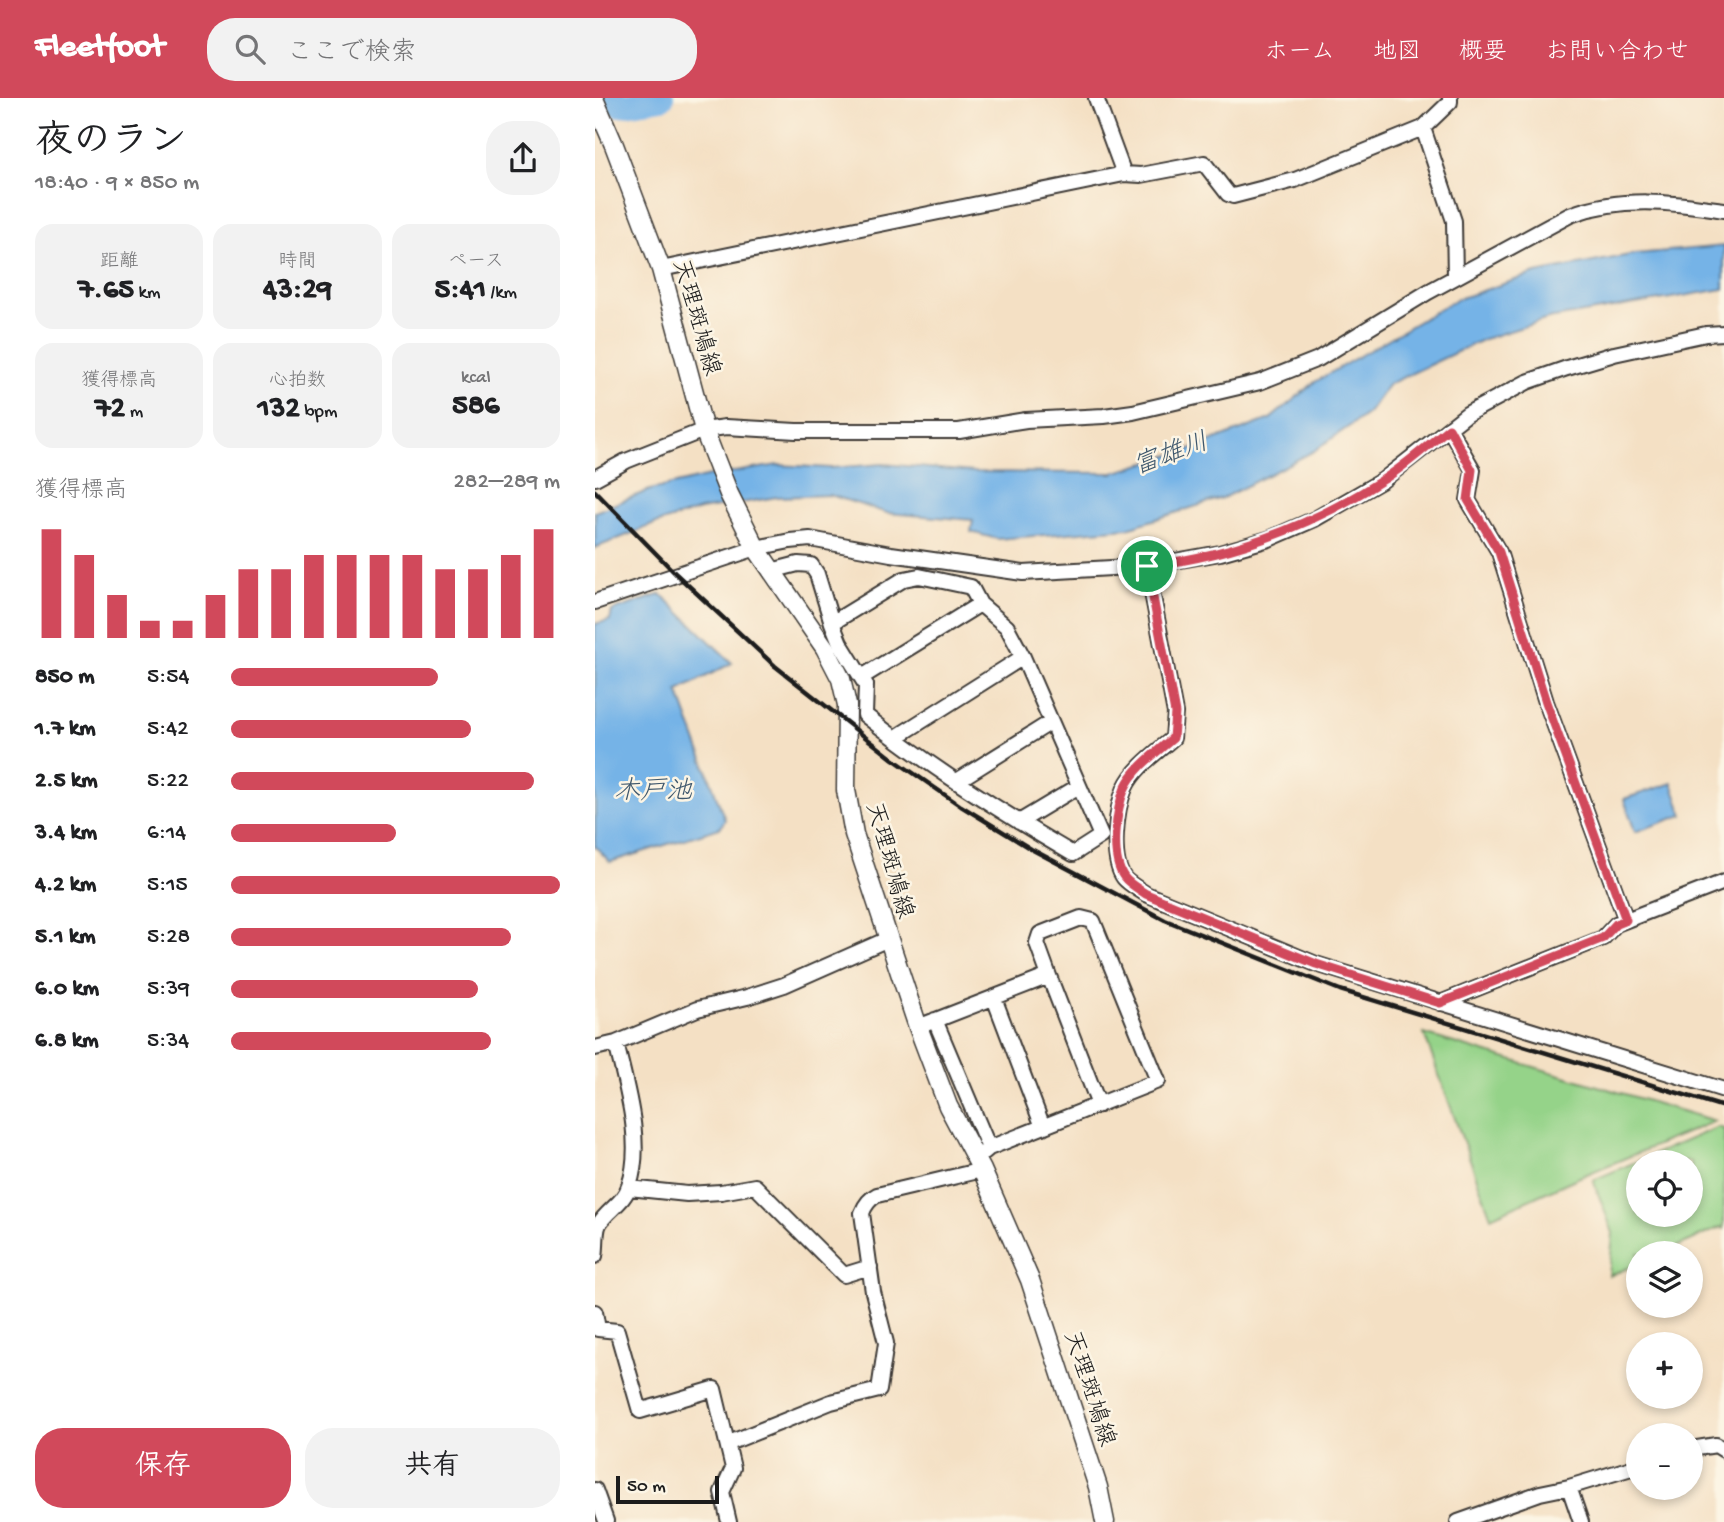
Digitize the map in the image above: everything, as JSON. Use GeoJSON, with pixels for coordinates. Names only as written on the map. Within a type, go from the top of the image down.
{"type":"FeatureCollection","features":[{"type":"Feature","properties":{"kind":"main road","name":"天理斑鳩線"},"geometry":{"type":"LineString","coordinates":[[596,107],[661,269],[706,435],[747,532],[829,655],[845,694],[848,719],[846,790],[849,815],[888,939],[948,1106],[982,1159],[1030,1280],[1098,1487],[1105,1522]]}},
{"type":"Feature","properties":{"kind":"street"},"geometry":{"type":"LineString","coordinates":[[1096,98],[1124,174]]}},
{"type":"Feature","properties":{"kind":"street"},"geometry":{"type":"LineString","coordinates":[[661,269],[1124,174],[1141,175],[1204,163],[1228,194],[1233,196],[1295,180],[1423,128],[1450,102],[1450,98]]}},
{"type":"Feature","properties":{"kind":"street"},"geometry":{"type":"LineString","coordinates":[[1423,128],[1454,221],[1455,277]]}},
{"type":"Feature","properties":{"kind":"street"},"geometry":{"type":"LineString","coordinates":[[595,478],[626,461],[726,427],[796,431],[959,431],[1026,420],[1133,412],[1260,382],[1291,372],[1331,352],[1455,277],[1570,215],[1589,208],[1628,201],[1724,210]]}},
{"type":"Feature","properties":{"kind":"street"},"geometry":{"type":"LineString","coordinates":[[595,602],[757,548],[810,539],[1023,573],[1147,566],[1220,553],[1269,539],[1315,519],[1383,480],[1467,414],[1495,397],[1567,368],[1653,345],[1724,333]]}},
{"type":"Feature","properties":{"kind":"street"},"geometry":{"type":"LineString","coordinates":[[1449,428],[1472,470],[1468,500],[1499,552],[1546,702],[1626,920]]}},
{"type":"Feature","properties":{"kind":"street"},"geometry":{"type":"LineString","coordinates":[[771,571],[798,564],[811,565],[817,574],[832,623],[840,643],[866,685],[865,715],[957,781],[1073,854],[1101,836],[1023,657],[1007,627],[980,604],[971,587],[919,576],[904,579],[832,623]]}},
{"type":"Feature","properties":{"kind":"street"},"geometry":{"type":"LineString","coordinates":[[1147,566],[1175,713],[1173,738],[1146,761],[1125,786],[1117,814],[1117,847],[1118,867],[1126,880],[1146,894],[1316,964],[1724,1090]]}},
{"type":"Feature","properties":{"kind":"street"},"geometry":{"type":"LineString","coordinates":[[862,677],[980,604]]}},
{"type":"Feature","properties":{"kind":"street"},"geometry":{"type":"LineString","coordinates":[[895,738],[1023,657]]}},
{"type":"Feature","properties":{"kind":"street"},"geometry":{"type":"LineString","coordinates":[[957,781],[1051,722]]}},
{"type":"Feature","properties":{"kind":"street"},"geometry":{"type":"LineString","coordinates":[[1019,822],[1079,786]]}},
{"type":"Feature","properties":{"kind":"street"},"geometry":{"type":"LineString","coordinates":[[1440,1003],[1603,938],[1616,924],[1724,882]]}},
{"type":"Feature","properties":{"kind":"street"},"geometry":{"type":"LineString","coordinates":[[729,1443],[831,1402],[879,1390],[886,1343],[873,1292],[862,1213],[870,1198],[982,1159],[1043,1127],[1099,1105],[1158,1081],[1093,921],[1081,918],[1040,934],[1037,943],[1099,1105]]}},
{"type":"Feature","properties":{"kind":"street"},"geometry":{"type":"LineString","coordinates":[[595,1048],[616,1043],[698,1009],[784,985],[888,939]]}},
{"type":"Feature","properties":{"kind":"street"},"geometry":{"type":"LineString","coordinates":[[918,1027],[1049,976]]}},
{"type":"Feature","properties":{"kind":"street"},"geometry":{"type":"LineString","coordinates":[[994,998],[1043,1127]]}},
{"type":"Feature","properties":{"kind":"street"},"geometry":{"type":"LineString","coordinates":[[935,1020],[982,1159]]}},
{"type":"Feature","properties":{"kind":"street"},"geometry":{"type":"LineString","coordinates":[[595,1256],[599,1225],[624,1198],[635,1159],[630,1102],[616,1043]]}},
{"type":"Feature","properties":{"kind":"street"},"geometry":{"type":"LineString","coordinates":[[629,1188],[687,1194],[755,1186],[844,1275],[870,1267]]}},
{"type":"Feature","properties":{"kind":"street"},"geometry":{"type":"LineString","coordinates":[[595,1312],[598,1329],[617,1331],[640,1411],[715,1389],[733,1468],[722,1492],[729,1522]]}},
{"type":"Feature","properties":{"kind":"street"},"geometry":{"type":"LineString","coordinates":[[1703,1447],[1716,1445],[1724,1450]]}},
{"type":"Feature","properties":{"kind":"street"},"geometry":{"type":"LineString","coordinates":[[1458,1522],[1540,1493],[1626,1470]]}},
{"type":"Feature","properties":{"kind":"street"},"geometry":{"type":"LineString","coordinates":[[1569,1487],[1581,1522]]}},
{"type":"Feature","properties":{"kind":"street"},"geometry":{"type":"LineString","coordinates":[[595,1490],[607,1522]]}},
{"type":"Feature","properties":{"kind":"green space"},"geometry":{"type":"Polygon","coordinates":[[[1424,1034],[1715,1121],[1645,1150],[1626,1150],[1626,1158],[1491,1217],[1424,1034]]]}},
{"type":"Feature","properties":{"kind":"green space"},"geometry":{"type":"Polygon","coordinates":[[[1718,1127],[1724,1129],[1724,1229],[1721,1227],[1690,1241],[1626,1241],[1626,1269],[1609,1276],[1613,1233],[1593,1180],[1626,1166],[1626,1227],[1703,1227],[1703,1150],[1664,1150],[1718,1127]]]}},
{"type":"Feature","properties":{"kind":"water"},"geometry":{"type":"Polygon","coordinates":[[[1724,246],[1724,289],[1548,319],[1484,339],[1389,384],[1368,413],[1314,451],[1225,497],[1128,528],[997,539],[971,532],[973,520],[887,513],[830,495],[777,497],[700,510],[652,525],[595,548],[595,512],[650,490],[710,476],[778,465],[830,468],[883,464],[974,472],[1113,473],[1197,447],[1270,419],[1315,382],[1455,300],[1536,273],[1635,254],[1724,246]]]}},
{"type":"Feature","properties":{"kind":"water","name":"木戸池"},"geometry":{"type":"Polygon","coordinates":[[[661,594],[732,663],[678,691],[725,820],[720,828],[610,862],[595,846],[595,624],[610,620],[612,611],[661,594]]]}},
{"type":"Feature","properties":{"kind":"water"},"geometry":{"type":"Polygon","coordinates":[[[1672,783],[1683,815],[1635,832],[1624,799],[1672,783]]]}},
{"type":"Feature","properties":{"kind":"waterway"},"geometry":{"type":"LineString","coordinates":[[614,98],[620,105],[662,98]]}},
{"type":"Feature","properties":{"kind":"railway"},"geometry":{"type":"LineString","coordinates":[[595,491],[676,574],[775,666],[893,759],[961,806],[1031,849],[1165,920],[1340,990],[1724,1107]]}},
{"type":"Feature","properties":{"kind":"route"},"geometry":{"type":"LineString","coordinates":[[1449,428],[1472,470],[1468,500],[1499,552],[1546,702],[1626,920],[1616,924],[1603,938],[1440,1003],[1316,964],[1146,894],[1126,880],[1118,867],[1117,847],[1117,814],[1125,786],[1146,761],[1173,738],[1175,713],[1147,566],[1220,553],[1269,539],[1315,519],[1383,480],[1449,428]]}},
{"type":"Feature","properties":{"kind":"water label","name":"富雄川"},"geometry":{"type":"Point","coordinates":[1170,452]}}]}
